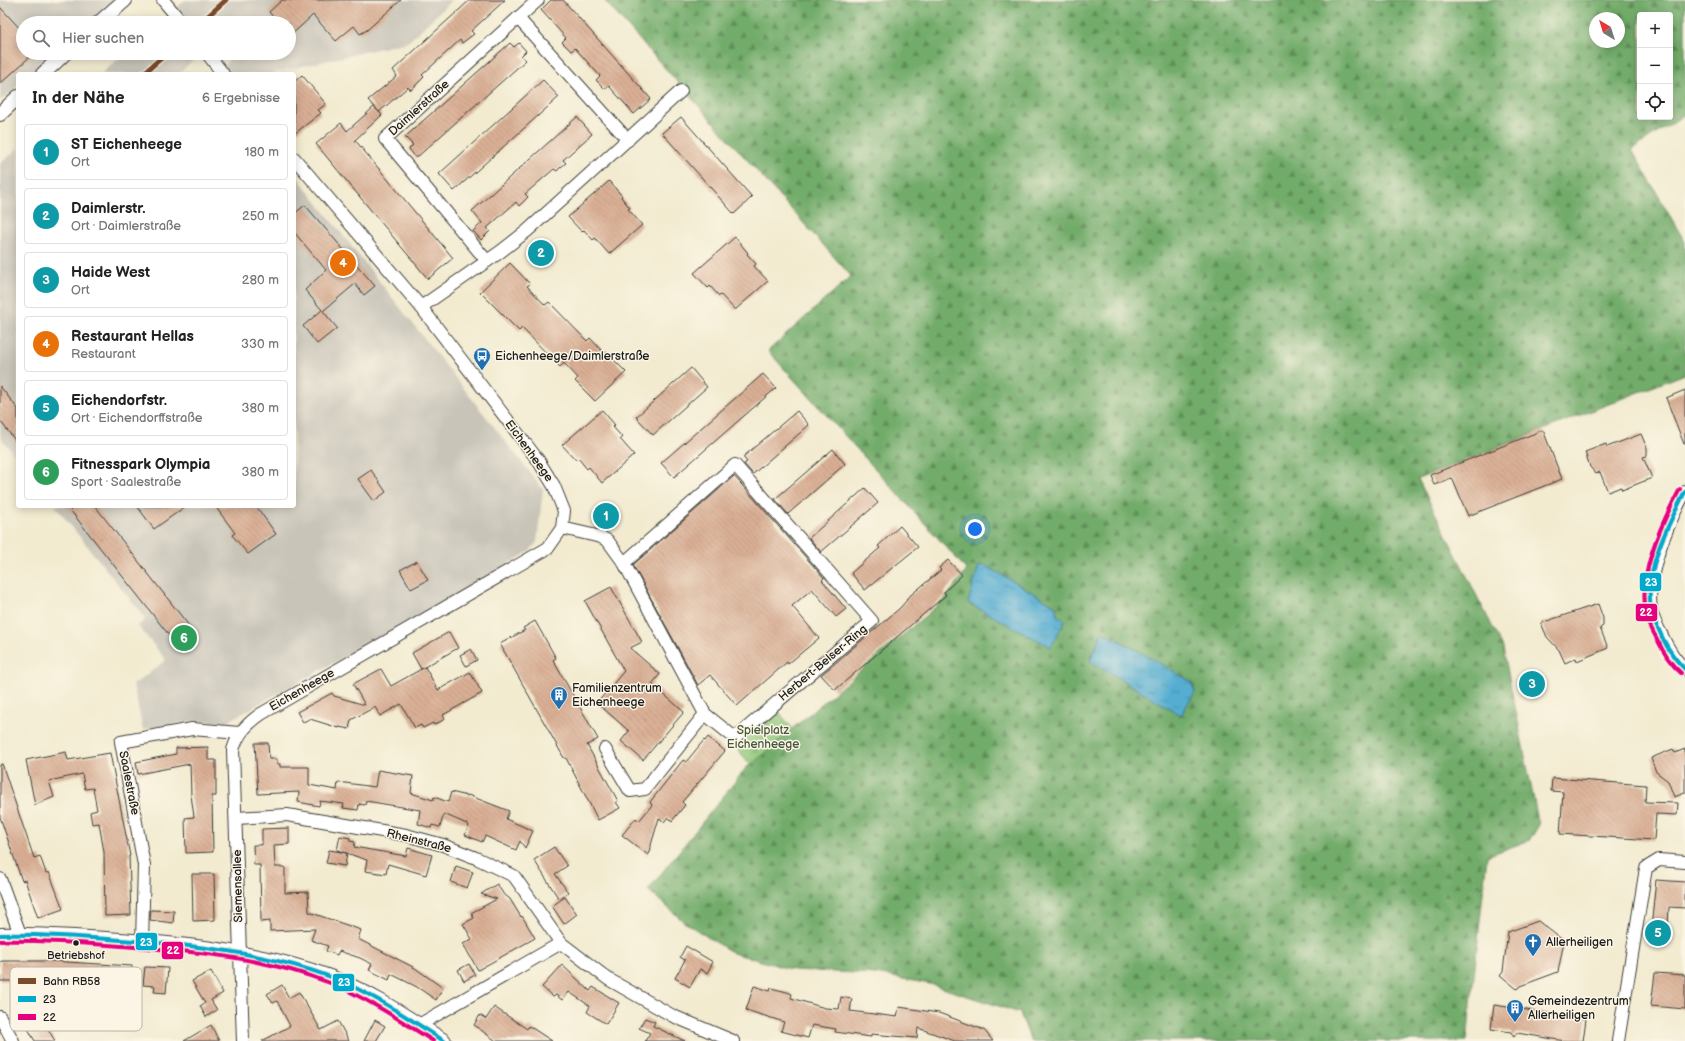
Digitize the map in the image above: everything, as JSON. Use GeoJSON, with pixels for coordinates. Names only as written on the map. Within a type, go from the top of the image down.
{"type":"FeatureCollection","features":[{"type":"Feature","properties":{"kind":"street"},"geometry":{"type":"LineString","coordinates":[[107,16],[125,0]]}},
{"type":"Feature","properties":{"kind":"street"},"geometry":{"type":"LineString","coordinates":[[162,0],[176,16]]}},
{"type":"Feature","properties":{"kind":"street","name":"Daimlerstraße"},"geometry":{"type":"LineString","coordinates":[[488,261],[385,139],[538,0]]}},
{"type":"Feature","properties":{"kind":"street"},"geometry":{"type":"LineString","coordinates":[[518,18],[628,140]]}},
{"type":"Feature","properties":{"kind":"street"},"geometry":{"type":"LineString","coordinates":[[45,72],[58,60]]}},
{"type":"Feature","properties":{"kind":"street"},"geometry":{"type":"LineString","coordinates":[[212,60],[220,72]]}},
{"type":"Feature","properties":{"kind":"street"},"geometry":{"type":"LineString","coordinates":[[421,307],[488,261],[527,231],[681,91]]}},
{"type":"Feature","properties":{"kind":"street"},"geometry":{"type":"LineString","coordinates":[[0,114],[16,99]]}},
{"type":"Feature","properties":{"kind":"street","name":"Eichenheege"},"geometry":{"type":"LineString","coordinates":[[239,733],[248,723],[261,714],[537,555],[553,543],[562,528],[564,511],[554,486],[538,460],[421,307],[296,160]]}},
{"type":"Feature","properties":{"kind":"street","name":"Herbert-Belser-Ring"},"geometry":{"type":"LineString","coordinates":[[562,528],[601,537],[608,541],[624,563],[705,714],[735,738],[872,621],[735,465],[624,563]]}},
{"type":"Feature","properties":{"kind":"street"},"geometry":{"type":"LineString","coordinates":[[1685,492],[1662,541],[1652,579],[1651,604],[1652,614],[1664,640],[1675,659],[1685,669]]}},
{"type":"Feature","properties":{"kind":"street"},"geometry":{"type":"LineString","coordinates":[[606,749],[630,791],[645,789],[705,714]]}},
{"type":"Feature","properties":{"kind":"street","name":"Saalestraße"},"geometry":{"type":"LineString","coordinates":[[142,942],[144,865],[121,742],[192,729],[239,733]]}},
{"type":"Feature","properties":{"kind":"street","name":"Siemensallee"},"geometry":{"type":"LineString","coordinates":[[239,733],[233,750],[243,1041]]}},
{"type":"Feature","properties":{"kind":"street","name":"Rheinstraße"},"geometry":{"type":"LineString","coordinates":[[236,818],[287,815],[406,835],[443,845],[476,858],[514,876],[561,943],[608,980],[673,1016],[732,1041]]}},
{"type":"Feature","properties":{"kind":"street"},"geometry":{"type":"LineString","coordinates":[[1618,1041],[1646,868],[1659,860],[1685,862]]}},
{"type":"Feature","properties":{"kind":"street"},"geometry":{"type":"LineString","coordinates":[[0,879],[20,934]]}},
{"type":"Feature","properties":{"kind":"street"},"geometry":{"type":"LineString","coordinates":[[0,935],[20,934],[142,942],[239,954],[293,965],[332,978],[368,995],[444,1041]]}},
{"type":"Feature","properties":{"kind":"street"},"geometry":{"type":"LineString","coordinates":[[419,1025],[561,943]]}},
{"type":"Feature","properties":{"kind":"street"},"geometry":{"type":"LineString","coordinates":[[0,1017],[14,1041]]}},
{"type":"Feature","properties":{"kind":"shaded area"},"geometry":{"type":"Polygon","coordinates":[[[0,0],[119,0],[100,16],[16,16],[16,60],[49,60],[34,72],[16,72],[16,88],[0,101],[0,0]]]}},
{"type":"Feature","properties":{"kind":"shaded area"},"geometry":{"type":"Polygon","coordinates":[[[185,0],[452,0],[408,42],[277,72],[218,72],[226,65],[228,60],[296,60],[296,16],[242,16],[243,14],[241,16],[167,16],[185,0]]]}},
{"type":"Feature","properties":{"kind":"shaded area"},"geometry":{"type":"Polygon","coordinates":[[[117,60],[193,60],[180,72],[103,72],[117,60]]]}},
{"type":"Feature","properties":{"kind":"shaded area"},"geometry":{"type":"Polygon","coordinates":[[[16,150],[16,457],[0,437],[0,164],[16,150]]]}},
{"type":"Feature","properties":{"kind":"shaded area"},"geometry":{"type":"Polygon","coordinates":[[[296,176],[543,489],[537,542],[530,551],[444,602],[225,723],[192,721],[143,730],[133,685],[166,660],[138,626],[146,619],[57,508],[296,508],[296,176]]]}},
{"type":"Feature","properties":{"kind":"green space"},"geometry":{"type":"Polygon","coordinates":[[[604,0],[1685,0],[1685,114],[1632,150],[1685,242],[1685,374],[1418,479],[1503,648],[1539,825],[1530,840],[1487,856],[1467,1041],[1031,1041],[1020,1013],[930,984],[876,974],[793,970],[733,953],[684,922],[648,890],[746,768],[945,599],[967,570],[768,351],[851,276],[604,0]],[[1102,632],[1090,661],[1195,692],[1191,682],[1133,648],[1102,632]]]}},
{"type":"Feature","properties":{"kind":"green space","name":"Spielplatz Eichenheege"},"geometry":{"type":"Polygon","coordinates":[[[776,709],[793,729],[751,765],[734,745],[776,709]]]}},
{"type":"Feature","properties":{"kind":"water"},"geometry":{"type":"Polygon","coordinates":[[[979,565],[990,568],[1056,606],[1057,616],[1065,620],[1051,647],[968,603],[979,565]]]}},
{"type":"Feature","properties":{"kind":"water"},"geometry":{"type":"Polygon","coordinates":[[[1102,632],[1192,682],[1195,692],[1181,715],[1090,661],[1102,632]]]}},
{"type":"Feature","properties":{"kind":"building"},"geometry":{"type":"Polygon","coordinates":[[[282,0],[401,0],[367,30],[360,34],[354,26],[336,41],[313,15],[296,31],[296,16],[272,16],[269,12],[282,0]]]}},
{"type":"Feature","properties":{"kind":"building"},"geometry":{"type":"Polygon","coordinates":[[[470,0],[505,0],[471,31],[474,34],[462,43],[460,40],[422,75],[424,77],[411,90],[408,87],[379,112],[368,100],[397,76],[393,70],[470,0]]]}},
{"type":"Feature","properties":{"kind":"building"},"geometry":{"type":"Polygon","coordinates":[[[551,0],[563,0],[651,99],[634,114],[609,86],[605,89],[596,80],[600,76],[575,48],[571,51],[562,42],[566,38],[541,10],[551,0]]]}},
{"type":"Feature","properties":{"kind":"building"},"geometry":{"type":"Polygon","coordinates":[[[0,7],[16,24],[16,60],[26,60],[0,84],[0,7]]]}},
{"type":"Feature","properties":{"kind":"building"},"geometry":{"type":"Polygon","coordinates":[[[510,43],[514,47],[519,43],[526,51],[521,56],[526,60],[416,158],[409,149],[413,145],[405,137],[510,43]]]}},
{"type":"Feature","properties":{"kind":"building"},"geometry":{"type":"Polygon","coordinates":[[[302,75],[326,104],[318,110],[321,113],[296,132],[296,80],[302,75]]]}},
{"type":"Feature","properties":{"kind":"building"},"geometry":{"type":"Polygon","coordinates":[[[543,80],[559,97],[454,191],[439,174],[543,80]]]}},
{"type":"Feature","properties":{"kind":"building"},"geometry":{"type":"Polygon","coordinates":[[[374,107],[382,115],[355,140],[453,258],[428,279],[316,144],[341,123],[347,131],[374,107]]]}},
{"type":"Feature","properties":{"kind":"building"},"geometry":{"type":"Polygon","coordinates":[[[577,117],[592,134],[563,160],[566,163],[557,171],[554,169],[525,194],[528,197],[519,206],[516,202],[487,228],[490,231],[481,240],[473,231],[482,223],[472,211],[577,117]]]}},
{"type":"Feature","properties":{"kind":"building"},"geometry":{"type":"Polygon","coordinates":[[[681,117],[752,197],[734,214],[662,133],[681,117]]]}},
{"type":"Feature","properties":{"kind":"building"},"geometry":{"type":"Polygon","coordinates":[[[609,181],[622,196],[621,197],[630,208],[628,209],[642,225],[609,254],[595,238],[593,240],[584,230],[582,232],[568,217],[609,181]]]}},
{"type":"Feature","properties":{"kind":"building"},"geometry":{"type":"Polygon","coordinates":[[[305,205],[375,286],[364,295],[355,284],[323,311],[337,328],[317,344],[303,326],[322,310],[305,290],[326,270],[296,234],[296,212],[305,205]]]}},
{"type":"Feature","properties":{"kind":"building"},"geometry":{"type":"Polygon","coordinates":[[[735,237],[756,264],[754,266],[768,281],[735,310],[710,286],[708,288],[694,273],[735,237]]]}},
{"type":"Feature","properties":{"kind":"building"},"geometry":{"type":"Polygon","coordinates":[[[541,245],[549,254],[541,261],[533,253],[541,245]]]}},
{"type":"Feature","properties":{"kind":"building"},"geometry":{"type":"Polygon","coordinates":[[[510,263],[530,284],[527,286],[545,305],[549,302],[587,341],[590,338],[604,353],[606,352],[626,372],[595,401],[575,381],[578,378],[564,363],[560,367],[522,328],[519,331],[480,292],[510,263]]]}},
{"type":"Feature","properties":{"kind":"building"},"geometry":{"type":"Polygon","coordinates":[[[691,368],[707,387],[653,435],[636,417],[691,368]]]}},
{"type":"Feature","properties":{"kind":"building"},"geometry":{"type":"Polygon","coordinates":[[[763,374],[776,388],[674,477],[661,463],[763,374]]]}},
{"type":"Feature","properties":{"kind":"building"},"geometry":{"type":"Polygon","coordinates":[[[0,386],[16,406],[16,441],[0,421],[0,386]]]}},
{"type":"Feature","properties":{"kind":"building"},"geometry":{"type":"Polygon","coordinates":[[[1685,390],[1685,444],[1684,444],[1666,398],[1685,390]]]}},
{"type":"Feature","properties":{"kind":"building"},"geometry":{"type":"Polygon","coordinates":[[[602,410],[615,425],[613,427],[622,437],[620,439],[634,455],[602,483],[589,467],[587,469],[578,458],[576,460],[562,445],[602,410]]]}},
{"type":"Feature","properties":{"kind":"building"},"geometry":{"type":"Polygon","coordinates":[[[797,411],[809,425],[753,474],[744,464],[747,462],[743,457],[797,411]]]}},
{"type":"Feature","properties":{"kind":"building"},"geometry":{"type":"Polygon","coordinates":[[[1543,430],[1562,479],[1468,516],[1452,478],[1434,485],[1430,475],[1543,430]]]}},
{"type":"Feature","properties":{"kind":"building"},"geometry":{"type":"Polygon","coordinates":[[[1641,434],[1647,448],[1647,456],[1643,457],[1652,478],[1622,490],[1621,487],[1608,492],[1600,472],[1596,474],[1590,467],[1585,452],[1606,444],[1607,447],[1641,434]]]}},
{"type":"Feature","properties":{"kind":"building"},"geometry":{"type":"Polygon","coordinates":[[[833,449],[845,464],[788,514],[775,499],[833,449]]]}},
{"type":"Feature","properties":{"kind":"building"},"geometry":{"type":"Polygon","coordinates":[[[371,470],[386,492],[374,501],[358,479],[371,470]]]}},
{"type":"Feature","properties":{"kind":"building"},"geometry":{"type":"Polygon","coordinates":[[[734,476],[824,578],[822,580],[846,609],[836,617],[812,589],[792,606],[819,638],[788,664],[787,662],[737,706],[710,675],[698,685],[633,565],[734,476]]]}},
{"type":"Feature","properties":{"kind":"building"},"geometry":{"type":"Polygon","coordinates":[[[865,488],[878,503],[821,552],[809,538],[865,488]]]}},
{"type":"Feature","properties":{"kind":"building"},"geometry":{"type":"Polygon","coordinates":[[[69,508],[97,508],[197,636],[180,649],[69,508]]]}},
{"type":"Feature","properties":{"kind":"building"},"geometry":{"type":"Polygon","coordinates":[[[138,508],[183,508],[154,529],[138,508]]]}},
{"type":"Feature","properties":{"kind":"building"},"geometry":{"type":"Polygon","coordinates":[[[216,508],[257,508],[276,534],[248,554],[232,535],[235,533],[216,508]]]}},
{"type":"Feature","properties":{"kind":"building"},"geometry":{"type":"Polygon","coordinates":[[[900,526],[918,547],[865,590],[851,573],[880,548],[878,546],[900,526]]]}},
{"type":"Feature","properties":{"kind":"building"},"geometry":{"type":"Polygon","coordinates":[[[948,560],[962,575],[944,592],[946,595],[835,690],[821,675],[900,608],[907,600],[906,599],[941,570],[939,568],[948,560]]]}},
{"type":"Feature","properties":{"kind":"building"},"geometry":{"type":"Polygon","coordinates":[[[417,561],[428,580],[411,589],[400,570],[417,561]]]}},
{"type":"Feature","properties":{"kind":"building"},"geometry":{"type":"Polygon","coordinates":[[[611,587],[642,642],[630,648],[660,674],[652,684],[684,712],[643,760],[621,741],[629,731],[597,703],[624,671],[585,601],[611,587]]]}},
{"type":"Feature","properties":{"kind":"building"},"geometry":{"type":"Polygon","coordinates":[[[1598,604],[1603,618],[1603,626],[1600,628],[1608,648],[1577,661],[1576,658],[1565,663],[1559,650],[1547,637],[1541,623],[1598,604]]]}},
{"type":"Feature","properties":{"kind":"building","name":"Familienzentrum Eichenheege"},"geometry":{"type":"Polygon","coordinates":[[[535,621],[556,658],[553,660],[598,739],[587,745],[618,801],[616,802],[620,808],[598,820],[566,758],[564,758],[500,644],[525,630],[523,628],[535,621]]]}},
{"type":"Feature","properties":{"kind":"building"},"geometry":{"type":"Polygon","coordinates":[[[449,632],[458,648],[421,669],[412,653],[449,632]]]}},
{"type":"Feature","properties":{"kind":"building"},"geometry":{"type":"Polygon","coordinates":[[[471,649],[477,660],[466,666],[460,655],[471,649]]]}},
{"type":"Feature","properties":{"kind":"building"},"geometry":{"type":"Polygon","coordinates":[[[425,667],[438,690],[470,672],[482,693],[443,715],[445,719],[434,725],[433,723],[423,728],[421,725],[415,728],[401,704],[380,716],[375,707],[351,720],[349,729],[339,728],[310,719],[303,722],[297,712],[332,693],[334,696],[365,705],[353,684],[381,669],[391,686],[425,667]]]}},
{"type":"Feature","properties":{"kind":"building"},"geometry":{"type":"Polygon","coordinates":[[[708,737],[725,751],[682,802],[685,805],[672,821],[668,817],[664,822],[659,818],[648,855],[622,835],[636,818],[639,821],[652,805],[650,802],[683,760],[686,762],[708,737]]]}},
{"type":"Feature","properties":{"kind":"building"},"geometry":{"type":"Polygon","coordinates":[[[255,743],[268,743],[269,759],[277,759],[277,764],[280,764],[280,767],[309,767],[309,785],[337,790],[338,782],[375,787],[378,770],[413,776],[411,793],[433,800],[434,797],[448,802],[451,792],[468,795],[509,811],[506,819],[533,831],[525,848],[520,841],[516,850],[485,836],[482,842],[465,835],[469,825],[444,814],[440,827],[432,825],[431,828],[418,824],[420,810],[366,801],[365,805],[359,804],[358,810],[343,808],[344,804],[320,801],[319,806],[298,802],[299,792],[258,794],[255,743]]]}},
{"type":"Feature","properties":{"kind":"building"},"geometry":{"type":"Polygon","coordinates":[[[208,747],[208,760],[216,760],[216,796],[212,796],[213,852],[186,853],[185,818],[194,817],[191,795],[190,764],[138,774],[136,762],[176,754],[176,748],[208,747]]]}},
{"type":"Feature","properties":{"kind":"building"},"geometry":{"type":"Polygon","coordinates":[[[1673,749],[1675,753],[1685,749],[1685,793],[1674,797],[1668,781],[1656,772],[1651,758],[1673,749]]]}},
{"type":"Feature","properties":{"kind":"building"},"geometry":{"type":"Polygon","coordinates":[[[66,752],[68,760],[110,753],[130,856],[131,915],[105,916],[104,852],[99,823],[92,824],[90,812],[97,810],[93,788],[85,789],[82,774],[49,781],[54,797],[35,805],[26,760],[66,752]]]}},
{"type":"Feature","properties":{"kind":"building"},"geometry":{"type":"Polygon","coordinates":[[[2,764],[34,858],[40,856],[46,873],[49,872],[63,909],[38,918],[25,880],[22,881],[0,817],[0,765],[2,764]]]}},
{"type":"Feature","properties":{"kind":"building"},"geometry":{"type":"Polygon","coordinates":[[[1552,778],[1646,785],[1645,802],[1678,803],[1677,815],[1656,814],[1654,840],[1560,834],[1563,792],[1551,791],[1552,778]]]}},
{"type":"Feature","properties":{"kind":"building"},"geometry":{"type":"Polygon","coordinates":[[[289,828],[289,844],[274,845],[275,867],[285,867],[285,893],[308,892],[309,912],[361,930],[358,939],[415,968],[443,988],[436,1000],[417,987],[391,974],[389,980],[369,970],[372,964],[360,958],[339,951],[337,955],[326,951],[328,946],[311,940],[315,929],[270,931],[270,921],[261,922],[260,865],[254,865],[253,845],[262,845],[262,829],[289,828]]]}},
{"type":"Feature","properties":{"kind":"building"},"geometry":{"type":"Polygon","coordinates":[[[340,836],[350,838],[350,841],[355,842],[354,847],[406,856],[408,848],[432,855],[426,875],[388,864],[386,874],[365,871],[367,860],[337,850],[340,836]]]}},
{"type":"Feature","properties":{"kind":"building"},"geometry":{"type":"Polygon","coordinates":[[[554,847],[567,866],[555,874],[568,892],[559,899],[534,860],[554,847]]]}},
{"type":"Feature","properties":{"kind":"building"},"geometry":{"type":"Polygon","coordinates":[[[329,850],[347,853],[345,866],[326,863],[329,850]]]}},
{"type":"Feature","properties":{"kind":"building"},"geometry":{"type":"Polygon","coordinates":[[[456,866],[473,872],[467,888],[451,882],[456,866]]]}},
{"type":"Feature","properties":{"kind":"building"},"geometry":{"type":"Polygon","coordinates":[[[192,874],[214,874],[215,920],[193,921],[192,874]]]}},
{"type":"Feature","properties":{"kind":"building"},"geometry":{"type":"Polygon","coordinates":[[[1656,880],[1685,882],[1685,908],[1669,907],[1668,927],[1666,927],[1665,940],[1650,938],[1656,880]]]}},
{"type":"Feature","properties":{"kind":"building"},"geometry":{"type":"Polygon","coordinates":[[[497,884],[504,895],[510,899],[521,917],[522,916],[535,938],[478,970],[463,944],[472,939],[463,924],[474,918],[471,913],[497,899],[481,894],[497,884]]]}},
{"type":"Feature","properties":{"kind":"building"},"geometry":{"type":"Polygon","coordinates":[[[565,897],[577,914],[564,924],[552,906],[565,897]]]}},
{"type":"Feature","properties":{"kind":"building"},"geometry":{"type":"Polygon","coordinates":[[[151,910],[174,911],[173,923],[150,920],[151,910]]]}},
{"type":"Feature","properties":{"kind":"building","name":"Allerheiligen"},"geometry":{"type":"Polygon","coordinates":[[[1538,921],[1564,941],[1558,972],[1520,986],[1517,989],[1500,975],[1503,971],[1508,932],[1538,921]]]}},
{"type":"Feature","properties":{"kind":"building"},"geometry":{"type":"Polygon","coordinates":[[[686,946],[713,962],[707,973],[700,969],[690,987],[675,978],[685,960],[680,957],[686,946]]]}},
{"type":"Feature","properties":{"kind":"building"},"geometry":{"type":"Polygon","coordinates":[[[50,961],[132,967],[10,967],[10,981],[0,981],[0,962],[50,961]]]}},
{"type":"Feature","properties":{"kind":"building"},"geometry":{"type":"Polygon","coordinates":[[[469,964],[475,975],[464,981],[458,970],[469,964]]]}},
{"type":"Feature","properties":{"kind":"building"},"geometry":{"type":"Polygon","coordinates":[[[562,965],[590,991],[593,987],[619,1003],[606,1024],[587,1012],[590,1006],[569,992],[562,1000],[556,995],[553,997],[542,987],[562,965]]]}},
{"type":"Feature","properties":{"kind":"building"},"geometry":{"type":"Polygon","coordinates":[[[145,967],[168,968],[166,993],[154,992],[155,986],[143,985],[145,967]]]}},
{"type":"Feature","properties":{"kind":"building"},"geometry":{"type":"Polygon","coordinates":[[[211,971],[223,993],[211,1000],[217,1010],[206,1017],[200,1006],[205,1003],[192,981],[211,971]]]}},
{"type":"Feature","properties":{"kind":"building"},"geometry":{"type":"Polygon","coordinates":[[[1655,973],[1685,975],[1685,1009],[1651,1006],[1655,973]]]}},
{"type":"Feature","properties":{"kind":"building"},"geometry":{"type":"Polygon","coordinates":[[[282,985],[289,998],[299,992],[321,1030],[338,1021],[349,1041],[262,1041],[290,1026],[277,1001],[273,1003],[267,994],[282,985]]]}},
{"type":"Feature","properties":{"kind":"building"},"geometry":{"type":"Polygon","coordinates":[[[754,986],[770,991],[771,988],[787,992],[792,994],[791,998],[825,1008],[839,1009],[841,997],[852,999],[850,1011],[897,1017],[899,1007],[939,1013],[984,1030],[993,1041],[955,1041],[918,1028],[917,1038],[871,1034],[871,1037],[835,1032],[836,1029],[812,1025],[808,1038],[781,1031],[784,1022],[746,1010],[754,986]]]}},
{"type":"Feature","properties":{"kind":"building"},"geometry":{"type":"Polygon","coordinates":[[[1494,1005],[1586,1019],[1583,1041],[1565,1041],[1517,1033],[1514,1037],[1511,1032],[1491,1029],[1494,1005]]]}},
{"type":"Feature","properties":{"kind":"building"},"geometry":{"type":"Polygon","coordinates":[[[494,1007],[527,1029],[529,1026],[552,1041],[496,1041],[474,1025],[480,1015],[486,1019],[494,1007]]]}},
{"type":"Feature","properties":{"kind":"building"},"geometry":{"type":"Polygon","coordinates":[[[645,1018],[655,1022],[653,1026],[685,1041],[645,1041],[650,1033],[639,1028],[645,1018]]]}},
{"type":"Feature","properties":{"kind":"building"},"geometry":{"type":"Polygon","coordinates":[[[375,1020],[385,1026],[376,1041],[364,1041],[375,1020]]]}},
{"type":"Feature","properties":{"kind":"building"},"geometry":{"type":"Polygon","coordinates":[[[211,1025],[219,1041],[184,1041],[211,1025]]]}},
{"type":"Feature","properties":{"kind":"building"},"geometry":{"type":"Polygon","coordinates":[[[29,1031],[49,1031],[55,1041],[35,1041],[29,1031]]]}},
{"type":"Feature","properties":{"kind":"rail line","name":"RB58"},"geometry":{"type":"LineString","coordinates":[[208,16],[226,0]]}},
{"type":"Feature","properties":{"kind":"rail line","name":"RB58"},"geometry":{"type":"LineString","coordinates":[[145,72],[159,60]]}},
{"type":"Feature","properties":{"kind":"transit line","name":"22"},"geometry":{"type":"LineString","coordinates":[[1680,489],[1665,518],[1652,551],[1645,585],[1644,601],[1647,617],[1662,649],[1673,666],[1681,673]]}},
{"type":"Feature","properties":{"kind":"transit line","name":"23"},"geometry":{"type":"LineString","coordinates":[[1685,492],[1664,535],[1653,567],[1650,583],[1650,599],[1653,617],[1667,646],[1685,669]]}},
{"type":"Feature","properties":{"kind":"transit line","name":"23"},"geometry":{"type":"LineString","coordinates":[[0,935],[60,936],[174,944],[228,951],[280,961],[306,968],[346,983],[389,1006],[444,1041]]}},
{"type":"Feature","properties":{"kind":"transit line","name":"22"},"geometry":{"type":"LineString","coordinates":[[0,941],[61,942],[174,950],[253,961],[279,967],[305,974],[357,995],[433,1041]]}},
{"type":"Feature","properties":{"kind":"place","name":"Daimlerstr."},"geometry":{"type":"Point","coordinates":[541,253]}},
{"type":"Feature","properties":{"kind":"place","name":"Restaurant Hellas"},"geometry":{"type":"Point","coordinates":[343,263]}},
{"type":"Feature","properties":{"kind":"place","name":"Eichenheege/Daimlerstraße"},"geometry":{"type":"Point","coordinates":[482,371]}},
{"type":"Feature","properties":{"kind":"place","name":"ST Eichenheege"},"geometry":{"type":"Point","coordinates":[606,516]}},
{"type":"Feature","properties":{"kind":"place","name":"Fitnesspark Olympia"},"geometry":{"type":"Point","coordinates":[184,638]}},
{"type":"Feature","properties":{"kind":"place","name":"Haide West"},"geometry":{"type":"Point","coordinates":[1532,684]}},
{"type":"Feature","properties":{"kind":"place","name":"Familienzentrum Eichenheege"},"geometry":{"type":"Point","coordinates":[559,710]}},
{"type":"Feature","properties":{"kind":"place","name":"Eichendorfstr."},"geometry":{"type":"Point","coordinates":[1658,933]}},
{"type":"Feature","properties":{"kind":"place","name":"Betriebshof"},"geometry":{"type":"Point","coordinates":[76,943]}},
{"type":"Feature","properties":{"kind":"place","name":"Allerheiligen"},"geometry":{"type":"Point","coordinates":[1533,957]}},
{"type":"Feature","properties":{"kind":"place","name":"Gemeindezentrum Allerheiligen"},"geometry":{"type":"Point","coordinates":[1515,1023]}}]}
